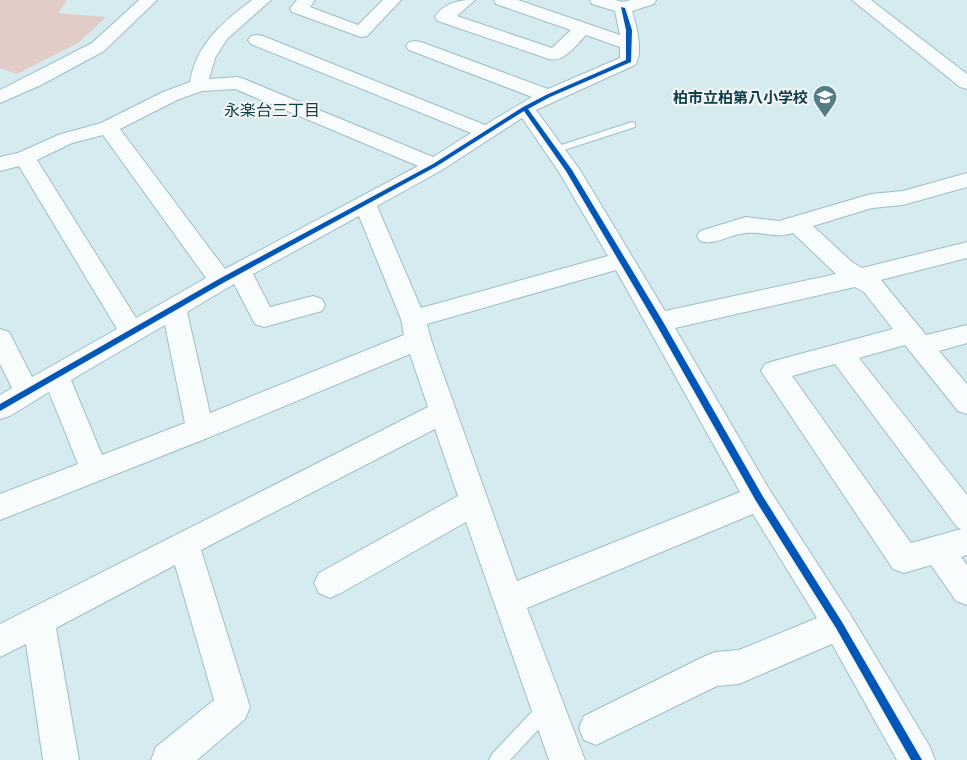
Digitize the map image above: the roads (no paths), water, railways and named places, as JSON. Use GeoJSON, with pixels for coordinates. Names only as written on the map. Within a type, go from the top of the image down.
{"type":"FeatureCollection","features":[{"type":"Feature","properties":{"kind":"street"},"geometry":{"type":"LineString","coordinates":[[0,97],[34,81],[98,46],[148,0]]}},
{"type":"Feature","properties":{"kind":"street"},"geometry":{"type":"LineString","coordinates":[[199,85],[200,72],[211,47],[226,28],[263,0]]}},
{"type":"Feature","properties":{"kind":"street"},"geometry":{"type":"LineString","coordinates":[[307,0],[298,8],[361,32],[393,0]]}},
{"type":"Feature","properties":{"kind":"street"},"geometry":{"type":"LineString","coordinates":[[466,0],[444,16],[555,55],[582,28]]}},
{"type":"Feature","properties":{"kind":"street"},"geometry":{"type":"LineString","coordinates":[[502,0],[630,44]]}},
{"type":"Feature","properties":{"kind":"street"},"geometry":{"type":"LineString","coordinates":[[598,0],[623,8],[648,0]]}},
{"type":"Feature","properties":{"kind":"street"},"geometry":{"type":"LineString","coordinates":[[860,0],[967,83]]}},
{"type":"Feature","properties":{"kind":"street"},"geometry":{"type":"LineString","coordinates":[[0,408],[230,276],[435,165],[485,132],[537,102],[629,61],[630,44],[623,8]]}},
{"type":"Feature","properties":{"kind":"street"},"geometry":{"type":"LineString","coordinates":[[257,40],[485,132]]}},
{"type":"Feature","properties":{"kind":"street"},"geometry":{"type":"LineString","coordinates":[[415,46],[537,102],[555,150],[569,170],[659,322],[759,498],[839,625],[917,760]]}},
{"type":"Feature","properties":{"kind":"street"},"geometry":{"type":"LineString","coordinates":[[0,164],[25,158],[65,139],[108,127],[170,96],[199,85],[237,83],[435,165]]}},
{"type":"Feature","properties":{"kind":"street"},"geometry":{"type":"LineString","coordinates":[[108,127],[264,318],[313,305]]}},
{"type":"Feature","properties":{"kind":"street"},"geometry":{"type":"LineString","coordinates":[[25,158],[132,333]]}},
{"type":"Feature","properties":{"kind":"street"},"geometry":{"type":"LineString","coordinates":[[708,236],[746,225],[781,229],[871,201],[903,198],[967,180]]}},
{"type":"Feature","properties":{"kind":"street"},"geometry":{"type":"LineString","coordinates":[[365,202],[415,329],[508,600],[567,760]]}},
{"type":"Feature","properties":{"kind":"street"},"geometry":{"type":"LineString","coordinates":[[796,223],[844,268],[872,286],[967,403]]}},
{"type":"Feature","properties":{"kind":"street"},"geometry":{"type":"LineString","coordinates":[[659,322],[859,278],[967,250]]}},
{"type":"Feature","properties":{"kind":"street"},"geometry":{"type":"LineString","coordinates":[[0,507],[200,429],[415,329],[622,260]]}},
{"type":"Feature","properties":{"kind":"street"},"geometry":{"type":"LineString","coordinates":[[174,308],[200,429]]}},
{"type":"Feature","properties":{"kind":"street"},"geometry":{"type":"LineString","coordinates":[[967,334],[916,340],[841,353],[774,371],[904,559],[967,540]]}},
{"type":"Feature","properties":{"kind":"street"},"geometry":{"type":"LineString","coordinates":[[0,339],[27,392]]}},
{"type":"Feature","properties":{"kind":"street"},"geometry":{"type":"LineString","coordinates":[[841,353],[967,518]]}},
{"type":"Feature","properties":{"kind":"street"},"geometry":{"type":"LineString","coordinates":[[56,376],[94,469]]}},
{"type":"Feature","properties":{"kind":"street"},"geometry":{"type":"LineString","coordinates":[[0,641],[184,544],[443,412]]}},
{"type":"Feature","properties":{"kind":"street"},"geometry":{"type":"LineString","coordinates":[[508,600],[759,498]]}},
{"type":"Feature","properties":{"kind":"street"},"geometry":{"type":"LineString","coordinates":[[330,583],[474,502]]}},
{"type":"Feature","properties":{"kind":"street"},"geometry":{"type":"LineString","coordinates":[[169,760],[233,707],[184,544]]}},
{"type":"Feature","properties":{"kind":"street"},"geometry":{"type":"LineString","coordinates":[[938,550],[967,590]]}},
{"type":"Feature","properties":{"kind":"street"},"geometry":{"type":"LineString","coordinates":[[39,621],[61,760]]}},
{"type":"Feature","properties":{"kind":"street"},"geometry":{"type":"LineString","coordinates":[[596,728],[715,669],[739,667],[839,625]]}},
{"type":"Feature","properties":{"kind":"lane"},"geometry":{"type":"LineString","coordinates":[[555,150],[632,125]]}},
{"type":"Feature","properties":{"kind":"lane"},"geometry":{"type":"LineString","coordinates":[[498,760],[547,708]]}},
{"type":"Feature","properties":{"kind":"place","name":"柏市立柏第八小学校"},"geometry":{"type":"Point","coordinates":[825,118]}},
{"type":"Feature","properties":{"kind":"district","name":"永楽台三丁目"},"geometry":{"type":"Point","coordinates":[272,110]}}]}
